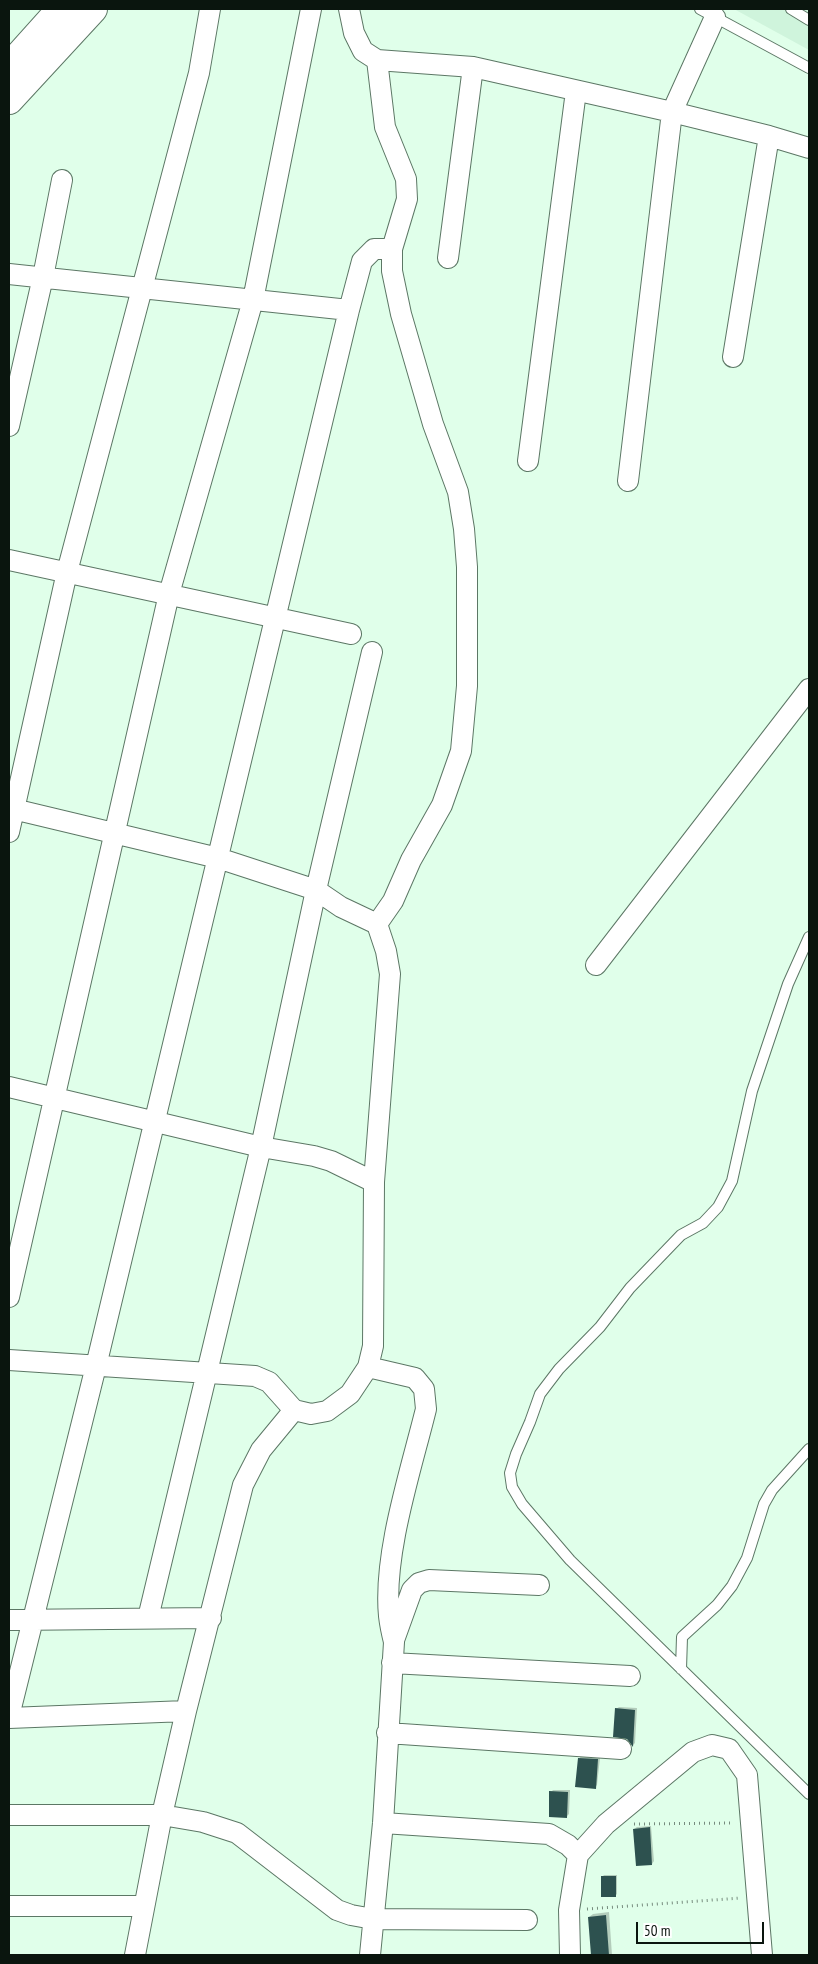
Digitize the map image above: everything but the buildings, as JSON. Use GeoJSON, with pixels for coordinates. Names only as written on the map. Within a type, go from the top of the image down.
{"type":"FeatureCollection","features":[{"type":"Feature","properties":{"kind":"street"},"geometry":{"type":"LineString","coordinates":[[9,67],[61,9]]}},
{"type":"Feature","properties":{"kind":"street"},"geometry":{"type":"LineString","coordinates":[[9,100],[93,9]]}},
{"type":"Feature","properties":{"kind":"street"},"geometry":{"type":"LineString","coordinates":[[9,832],[11,808],[67,572],[199,73],[210,9]]}},
{"type":"Feature","properties":{"kind":"street"},"geometry":{"type":"LineString","coordinates":[[9,1297],[169,594],[253,300],[311,9]]}},
{"type":"Feature","properties":{"kind":"street"},"geometry":{"type":"LineString","coordinates":[[349,9],[354,33],[363,51],[377,60],[473,67],[672,112],[809,148]]}},
{"type":"Feature","properties":{"kind":"street"},"geometry":{"type":"LineString","coordinates":[[628,481],[672,112],[708,13]]}},
{"type":"Feature","properties":{"kind":"street"},"geometry":{"type":"LineString","coordinates":[[377,60],[385,127],[406,179],[407,199],[392,249],[392,272],[401,314],[433,424],[458,492],[464,529],[467,567],[467,686],[461,751],[442,805],[411,860],[393,901],[377,924]]}},
{"type":"Feature","properties":{"kind":"street"},"geometry":{"type":"LineString","coordinates":[[448,258],[473,67]]}},
{"type":"Feature","properties":{"kind":"street"},"geometry":{"type":"LineString","coordinates":[[528,461],[576,91]]}},
{"type":"Feature","properties":{"kind":"street"},"geometry":{"type":"LineString","coordinates":[[733,357],[769,136]]}},
{"type":"Feature","properties":{"kind":"street"},"geometry":{"type":"LineString","coordinates":[[9,426],[43,277],[62,180]]}},
{"type":"Feature","properties":{"kind":"street"},"geometry":{"type":"LineString","coordinates":[[186,1711],[9,1717],[96,1366],[349,310],[362,261],[374,249],[392,249]]}},
{"type":"Feature","properties":{"kind":"street"},"geometry":{"type":"LineString","coordinates":[[9,274],[349,310]]}},
{"type":"Feature","properties":{"kind":"street"},"geometry":{"type":"LineString","coordinates":[[9,560],[351,634]]}},
{"type":"Feature","properties":{"kind":"street"},"geometry":{"type":"LineString","coordinates":[[148,1618],[261,1147],[316,890],[372,652]]}},
{"type":"Feature","properties":{"kind":"street"},"geometry":{"type":"LineString","coordinates":[[596,965],[809,688]]}},
{"type":"Feature","properties":{"kind":"street"},"geometry":{"type":"LineString","coordinates":[[9,1360],[255,1376],[269,1382],[294,1410],[310,1414],[327,1411],[350,1394],[368,1367],[373,1346],[374,1182],[390,974],[386,951],[377,924],[341,907],[316,890],[218,858],[11,808]]}},
{"type":"Feature","properties":{"kind":"street"},"geometry":{"type":"LineString","coordinates":[[9,1087],[261,1147],[322,1159],[374,1182]]}},
{"type":"Feature","properties":{"kind":"street"},"geometry":{"type":"LineString","coordinates":[[368,1367],[415,1378],[424,1389],[426,1409],[394,1538],[389,1590],[389,1616],[394,1642]]}},
{"type":"Feature","properties":{"kind":"street"},"geometry":{"type":"LineString","coordinates":[[135,1955],[162,1815],[243,1485],[261,1450],[294,1410]]}},
{"type":"Feature","properties":{"kind":"street"},"geometry":{"type":"LineString","coordinates":[[370,1955],[383,1823],[394,1642],[412,1590],[419,1583],[429,1580],[539,1585]]}},
{"type":"Feature","properties":{"kind":"street"},"geometry":{"type":"LineString","coordinates":[[9,1620],[211,1618]]}},
{"type":"Feature","properties":{"kind":"street"},"geometry":{"type":"LineString","coordinates":[[392,1663],[630,1676]]}},
{"type":"Feature","properties":{"kind":"street"},"geometry":{"type":"LineString","coordinates":[[388,1733],[621,1749]]}},
{"type":"Feature","properties":{"kind":"street"},"geometry":{"type":"LineString","coordinates":[[570,1955],[569,1910],[573,1850],[693,1752],[712,1744],[729,1749],[747,1775],[762,1955]]}},
{"type":"Feature","properties":{"kind":"street"},"geometry":{"type":"LineString","coordinates":[[9,1815],[162,1815],[203,1822],[237,1832],[336,1910],[351,1915],[373,1919],[527,1920]]}},
{"type":"Feature","properties":{"kind":"street"},"geometry":{"type":"LineString","coordinates":[[383,1823],[549,1834],[573,1850]]}},
{"type":"Feature","properties":{"kind":"street"},"geometry":{"type":"LineString","coordinates":[[9,1906],[143,1906]]}},
{"type":"Feature","properties":{"kind":"lane"},"geometry":{"type":"LineString","coordinates":[[791,9],[809,20]]}},
{"type":"Feature","properties":{"kind":"lane"},"geometry":{"type":"LineString","coordinates":[[708,13],[809,68]]}},
{"type":"Feature","properties":{"kind":"lane"},"geometry":{"type":"LineString","coordinates":[[809,937],[788,984],[752,1090],[732,1181],[718,1207],[703,1223],[681,1235],[630,1288],[600,1327],[559,1369],[540,1394],[510,1473],[512,1487],[522,1504],[570,1560],[748,1732],[809,1794]]}},
{"type":"Feature","properties":{"kind":"lane"},"geometry":{"type":"LineString","coordinates":[[681,1669],[682,1638],[718,1605],[732,1586],[747,1558],[764,1504],[772,1490],[809,1449]]}},
{"type":"Feature","properties":{"kind":"path"},"geometry":{"type":"LineString","coordinates":[[606,1824],[751,1823]]}},
{"type":"Feature","properties":{"kind":"path"},"geometry":{"type":"LineString","coordinates":[[569,1910],[757,1897]]}},
{"type":"Feature","properties":{"kind":"shaded area"},"geometry":{"type":"Polygon","coordinates":[[[734,9],[809,9],[809,50],[734,9]]]}}]}
